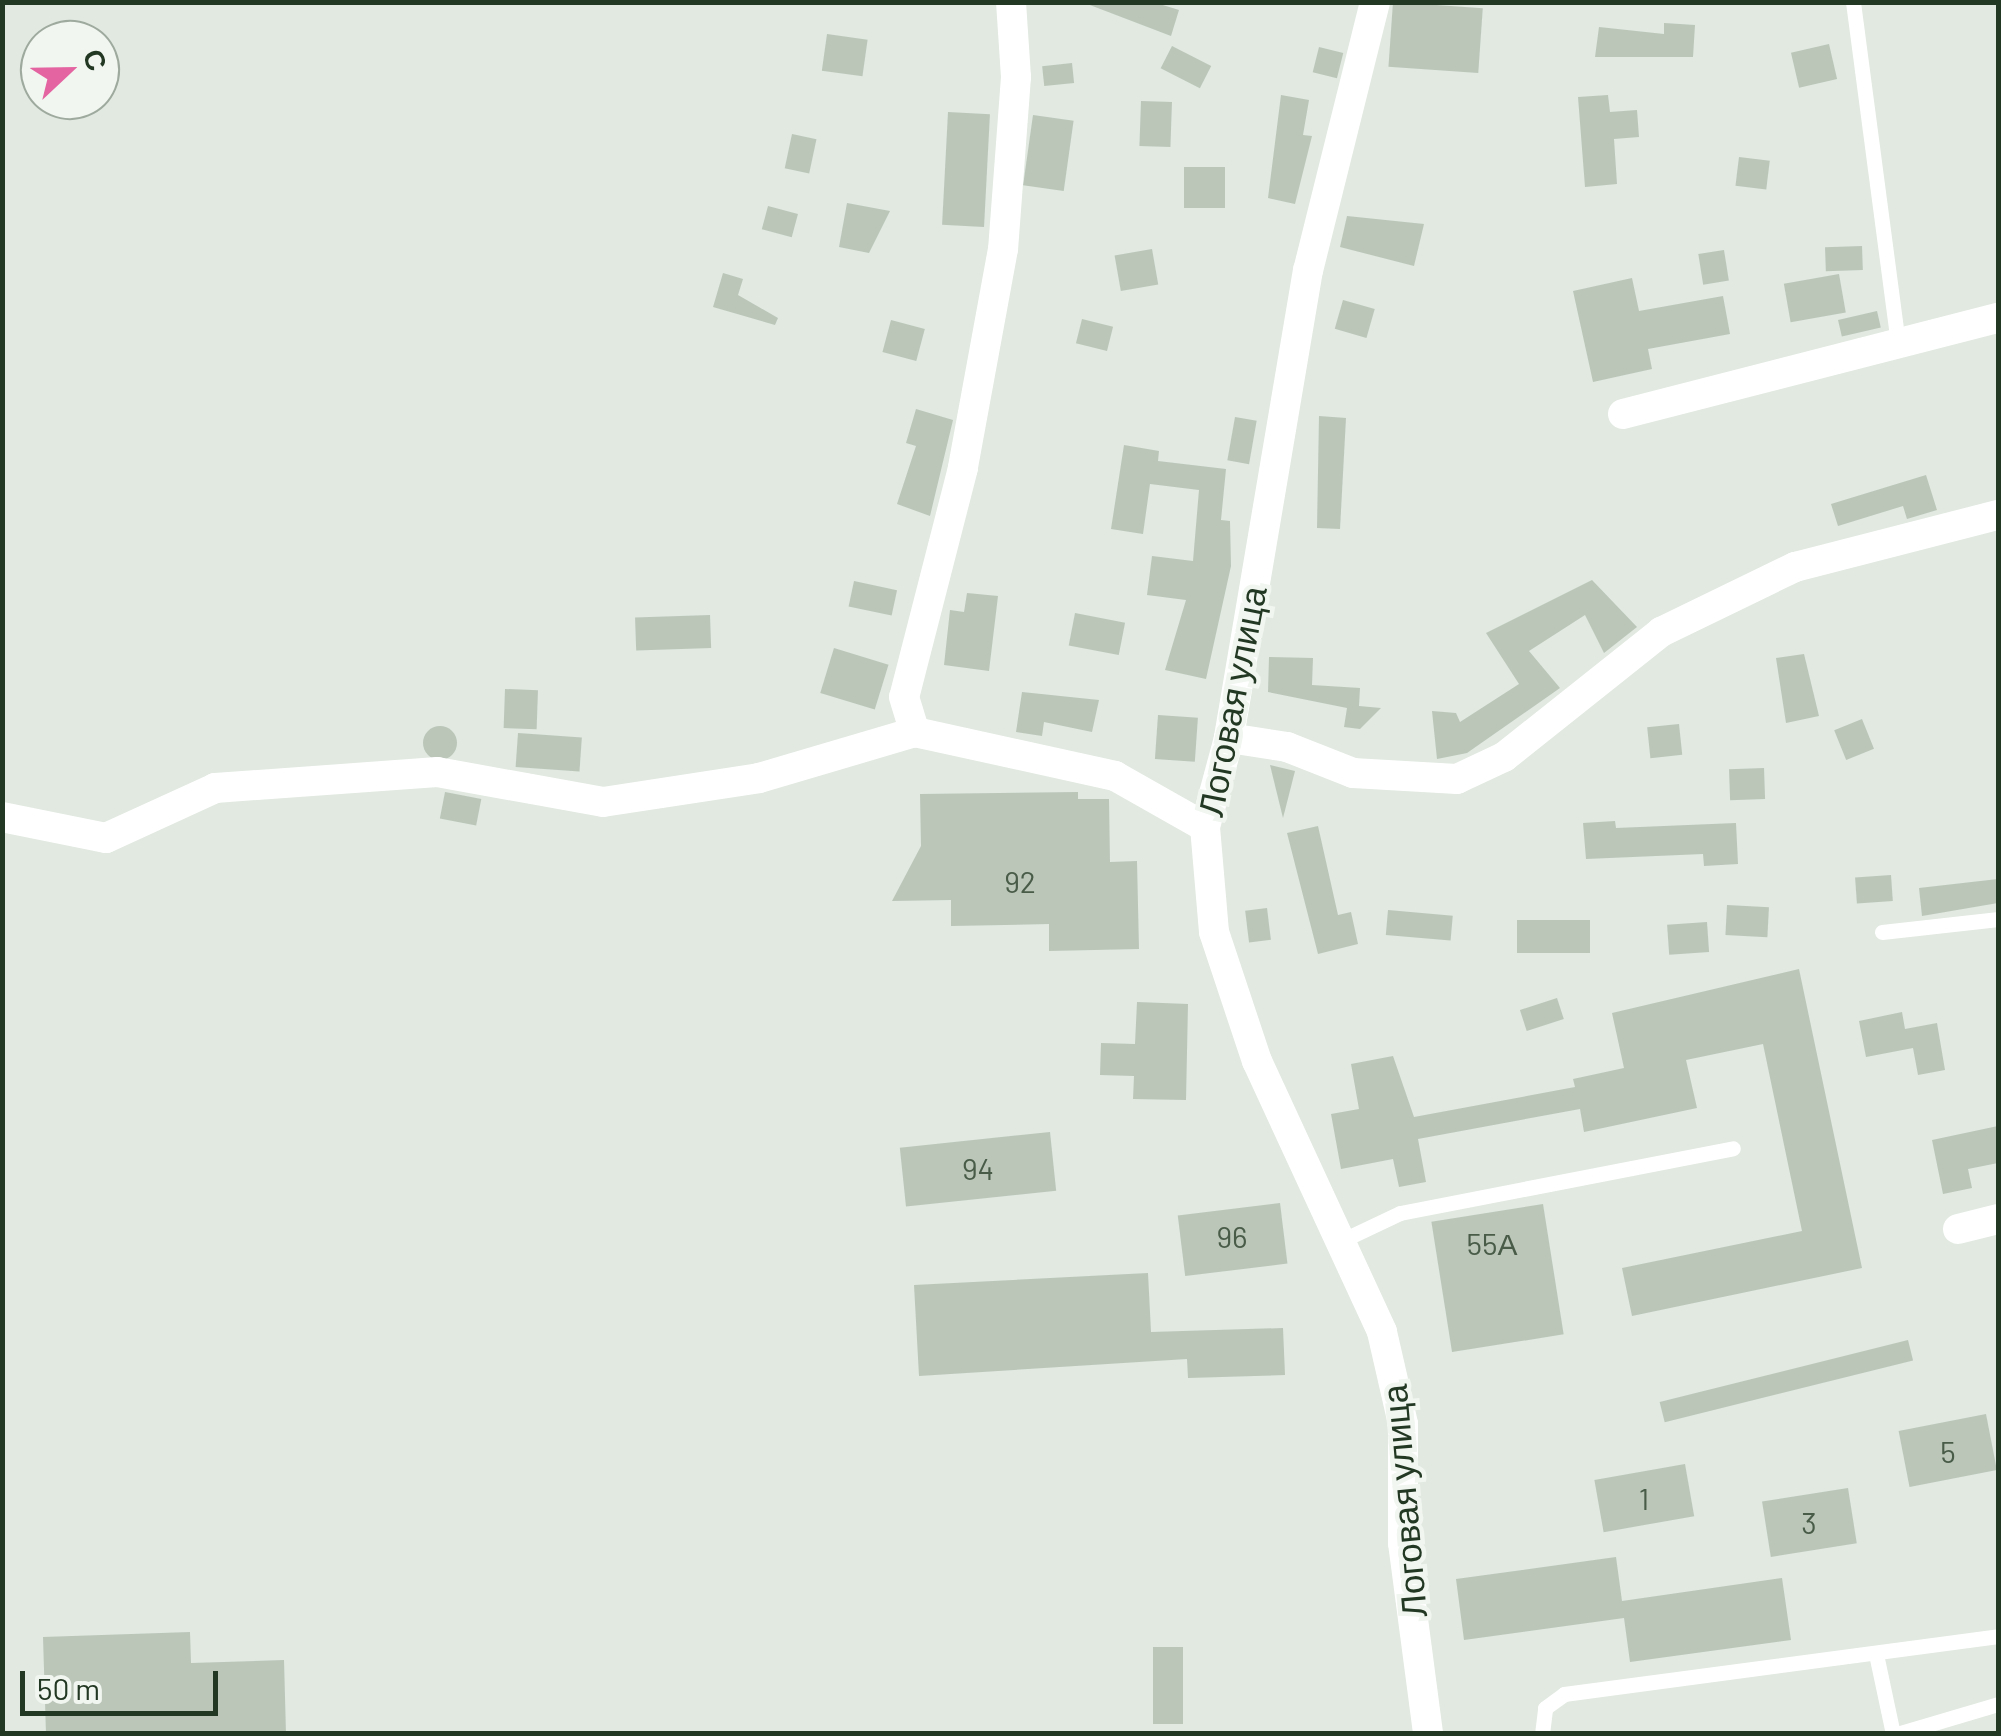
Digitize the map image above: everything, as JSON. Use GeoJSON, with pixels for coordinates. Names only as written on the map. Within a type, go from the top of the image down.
{"type":"FeatureCollection","features":[{"type":"Feature","properties":{"kind":"street"},"geometry":{"type":"LineString","coordinates":[[915,732],[904,697],[910,659],[963,468],[1003,249],[1016,77],[1010,2]]}},
{"type":"Feature","properties":{"kind":"street","name":"Логовая улица"},"geometry":{"type":"LineString","coordinates":[[1376,2],[1308,270],[1229,738],[1205,827],[1214,932],[1256,1061],[1343,1240],[1382,1332],[1402,1424],[1404,1543],[1428,1734]]}},
{"type":"Feature","properties":{"kind":"street"},"geometry":{"type":"LineString","coordinates":[[1623,414],[1998,318]]}},
{"type":"Feature","properties":{"kind":"street"},"geometry":{"type":"LineString","coordinates":[[1229,738],[1287,747],[1353,773],[1457,779],[1504,758],[1678,624],[1795,567],[1998,515]]}},
{"type":"Feature","properties":{"kind":"street"},"geometry":{"type":"LineString","coordinates":[[2,818],[106,838],[215,788],[437,772],[603,802],[759,778],[915,732],[1116,776],[1205,827]]}},
{"type":"Feature","properties":{"kind":"street"},"geometry":{"type":"LineString","coordinates":[[1958,1229],[1998,1219]]}},
{"type":"Feature","properties":{"kind":"lane"},"geometry":{"type":"LineString","coordinates":[[1853,2],[1898,344]]}},
{"type":"Feature","properties":{"kind":"lane"},"geometry":{"type":"LineString","coordinates":[[1882,932],[1998,919]]}},
{"type":"Feature","properties":{"kind":"lane"},"geometry":{"type":"LineString","coordinates":[[1343,1240],[1400,1213],[1733,1148]]}},
{"type":"Feature","properties":{"kind":"lane"},"geometry":{"type":"LineString","coordinates":[[1542,1734],[1545,1708],[1564,1694],[1998,1636]]}},
{"type":"Feature","properties":{"kind":"lane"},"geometry":{"type":"LineString","coordinates":[[1876,1654],[1895,1734],[1998,1704]]}},
{"type":"Feature","properties":{"kind":"building"},"geometry":{"type":"Polygon","coordinates":[[[1082,2],[1153,2],[1179,10],[1171,36],[1082,2]]]}},
{"type":"Feature","properties":{"kind":"building"},"geometry":{"type":"Polygon","coordinates":[[[1393,2],[1483,8],[1478,73],[1388,67],[1393,2]]]}},
{"type":"Feature","properties":{"kind":"building"},"geometry":{"type":"Polygon","coordinates":[[[1664,23],[1695,25],[1693,57],[1595,57],[1599,27],[1664,34],[1664,23]]]}},
{"type":"Feature","properties":{"kind":"building"},"geometry":{"type":"Polygon","coordinates":[[[827,34],[868,40],[862,76],[822,71],[827,34]]]}},
{"type":"Feature","properties":{"kind":"building"},"geometry":{"type":"Polygon","coordinates":[[[1829,44],[1837,79],[1799,88],[1791,53],[1829,44]]]}},
{"type":"Feature","properties":{"kind":"building"},"geometry":{"type":"Polygon","coordinates":[[[1172,46],[1211,66],[1200,88],[1161,68],[1172,46]]]}},
{"type":"Feature","properties":{"kind":"building"},"geometry":{"type":"Polygon","coordinates":[[[1319,47],[1343,53],[1337,78],[1313,72],[1319,47]]]}},
{"type":"Feature","properties":{"kind":"building"},"geometry":{"type":"Polygon","coordinates":[[[1072,63],[1074,83],[1044,86],[1042,66],[1072,63]]]}},
{"type":"Feature","properties":{"kind":"building"},"geometry":{"type":"Polygon","coordinates":[[[1281,95],[1309,100],[1303,135],[1312,136],[1295,204],[1268,198],[1281,95]]]}},
{"type":"Feature","properties":{"kind":"building"},"geometry":{"type":"Polygon","coordinates":[[[1608,95],[1610,112],[1637,110],[1639,137],[1614,139],[1617,184],[1585,187],[1578,97],[1608,95]]]}},
{"type":"Feature","properties":{"kind":"building"},"geometry":{"type":"Polygon","coordinates":[[[1141,101],[1172,102],[1170,147],[1139,146],[1141,101]]]}},
{"type":"Feature","properties":{"kind":"building"},"geometry":{"type":"Polygon","coordinates":[[[948,112],[990,114],[984,227],[942,225],[948,112]]]}},
{"type":"Feature","properties":{"kind":"building"},"geometry":{"type":"Polygon","coordinates":[[[1033,115],[1074,121],[1064,191],[1023,185],[1033,115]]]}},
{"type":"Feature","properties":{"kind":"building"},"geometry":{"type":"Polygon","coordinates":[[[792,134],[816,139],[809,173],[785,168],[792,134]]]}},
{"type":"Feature","properties":{"kind":"building"},"geometry":{"type":"Polygon","coordinates":[[[1739,157],[1770,161],[1766,190],[1735,186],[1739,157]]]}},
{"type":"Feature","properties":{"kind":"building"},"geometry":{"type":"Polygon","coordinates":[[[1184,167],[1225,167],[1225,208],[1184,208],[1184,167]]]}},
{"type":"Feature","properties":{"kind":"building"},"geometry":{"type":"Polygon","coordinates":[[[847,203],[890,211],[869,253],[839,247],[847,203]]]}},
{"type":"Feature","properties":{"kind":"building"},"geometry":{"type":"Polygon","coordinates":[[[768,206],[798,214],[792,237],[762,229],[768,206]]]}},
{"type":"Feature","properties":{"kind":"building"},"geometry":{"type":"Polygon","coordinates":[[[1347,216],[1424,224],[1414,266],[1340,247],[1347,216]]]}},
{"type":"Feature","properties":{"kind":"building"},"geometry":{"type":"Polygon","coordinates":[[[1862,246],[1863,270],[1826,271],[1825,247],[1862,246]]]}},
{"type":"Feature","properties":{"kind":"building"},"geometry":{"type":"Polygon","coordinates":[[[1152,249],[1158,284],[1121,291],[1115,256],[1152,249]]]}},
{"type":"Feature","properties":{"kind":"building"},"geometry":{"type":"Polygon","coordinates":[[[1724,250],[1729,281],[1703,285],[1698,254],[1724,250]]]}},
{"type":"Feature","properties":{"kind":"building"},"geometry":{"type":"Polygon","coordinates":[[[723,273],[743,279],[738,295],[778,318],[775,325],[713,307],[723,273]]]}},
{"type":"Feature","properties":{"kind":"building"},"geometry":{"type":"Polygon","coordinates":[[[1839,274],[1846,312],[1791,322],[1784,284],[1839,274]]]}},
{"type":"Feature","properties":{"kind":"building"},"geometry":{"type":"Polygon","coordinates":[[[1632,278],[1639,311],[1723,296],[1730,334],[1648,349],[1652,369],[1593,382],[1573,291],[1632,278]]]}},
{"type":"Feature","properties":{"kind":"building"},"geometry":{"type":"Polygon","coordinates":[[[1343,300],[1375,309],[1366,338],[1335,329],[1343,300]]]}},
{"type":"Feature","properties":{"kind":"building"},"geometry":{"type":"Polygon","coordinates":[[[1877,311],[1881,328],[1842,337],[1838,320],[1877,311]]]}},
{"type":"Feature","properties":{"kind":"building"},"geometry":{"type":"Polygon","coordinates":[[[1082,319],[1113,327],[1107,351],[1076,343],[1082,319]]]}},
{"type":"Feature","properties":{"kind":"building"},"geometry":{"type":"Polygon","coordinates":[[[891,320],[925,329],[916,361],[882,352],[891,320]]]}},
{"type":"Feature","properties":{"kind":"building"},"geometry":{"type":"Polygon","coordinates":[[[916,409],[953,420],[930,516],[897,504],[916,446],[906,443],[916,409]]]}},
{"type":"Feature","properties":{"kind":"building"},"geometry":{"type":"Polygon","coordinates":[[[1319,416],[1346,418],[1340,529],[1317,528],[1319,416]]]}},
{"type":"Feature","properties":{"kind":"building"},"geometry":{"type":"Polygon","coordinates":[[[1235,417],[1257,421],[1249,464],[1227,460],[1235,417]]]}},
{"type":"Feature","properties":{"kind":"building"},"geometry":{"type":"Polygon","coordinates":[[[1124,445],[1159,451],[1158,461],[1226,469],[1221,520],[1230,521],[1231,566],[1206,679],[1165,670],[1186,600],[1147,595],[1152,556],[1193,561],[1199,490],[1150,484],[1143,534],[1111,529],[1124,445]]]}},
{"type":"Feature","properties":{"kind":"building"},"geometry":{"type":"Polygon","coordinates":[[[1926,475],[1937,510],[1907,519],[1903,506],[1838,526],[1831,504],[1926,475]]]}},
{"type":"Feature","properties":{"kind":"building"},"geometry":{"type":"Polygon","coordinates":[[[1592,580],[1637,627],[1604,653],[1585,615],[1529,651],[1560,688],[1467,753],[1437,759],[1432,711],[1456,713],[1460,722],[1519,684],[1486,633],[1592,580]]]}},
{"type":"Feature","properties":{"kind":"building"},"geometry":{"type":"Polygon","coordinates":[[[854,581],[897,590],[892,616],[849,606],[854,581]]]}},
{"type":"Feature","properties":{"kind":"building"},"geometry":{"type":"Polygon","coordinates":[[[967,593],[998,596],[989,671],[944,665],[950,610],[964,612],[967,593]]]}},
{"type":"Feature","properties":{"kind":"building"},"geometry":{"type":"Polygon","coordinates":[[[1075,613],[1125,623],[1119,655],[1069,645],[1075,613]]]}},
{"type":"Feature","properties":{"kind":"building"},"geometry":{"type":"Polygon","coordinates":[[[710,615],[711,648],[636,651],[635,618],[710,615]]]}},
{"type":"Feature","properties":{"kind":"building"},"geometry":{"type":"Polygon","coordinates":[[[834,648],[889,665],[875,710],[820,693],[834,648]]]}},
{"type":"Feature","properties":{"kind":"building"},"geometry":{"type":"Polygon","coordinates":[[[1804,654],[1819,716],[1786,723],[1776,658],[1804,654]]]}},
{"type":"Feature","properties":{"kind":"building"},"geometry":{"type":"Polygon","coordinates":[[[1269,657],[1313,658],[1312,685],[1360,688],[1359,706],[1381,708],[1360,729],[1344,727],[1347,708],[1268,692],[1269,657]]]}},
{"type":"Feature","properties":{"kind":"building"},"geometry":{"type":"Polygon","coordinates":[[[505,689],[538,690],[537,729],[504,728],[505,689]]]}},
{"type":"Feature","properties":{"kind":"building"},"geometry":{"type":"Polygon","coordinates":[[[1022,692],[1099,700],[1092,732],[1044,722],[1042,736],[1016,732],[1022,692]]]}},
{"type":"Feature","properties":{"kind":"building"},"geometry":{"type":"Polygon","coordinates":[[[1158,715],[1198,718],[1195,762],[1155,759],[1158,715]]]}},
{"type":"Feature","properties":{"kind":"building"},"geometry":{"type":"Polygon","coordinates":[[[1862,719],[1874,749],[1846,760],[1834,730],[1862,719]]]}},
{"type":"Feature","properties":{"kind":"building"},"geometry":{"type":"Polygon","coordinates":[[[1679,724],[1682,755],[1650,758],[1647,727],[1679,724]]]}},
{"type":"Feature","properties":{"kind":"building"},"geometry":{"type":"Polygon","coordinates":[[[440,726],[452,731],[457,743],[452,755],[440,760],[428,755],[423,743],[428,731],[440,726]]]}},
{"type":"Feature","properties":{"kind":"building"},"geometry":{"type":"Polygon","coordinates":[[[518,733],[582,737],[579,771],[516,767],[518,733]]]}},
{"type":"Feature","properties":{"kind":"building"},"geometry":{"type":"Polygon","coordinates":[[[1270,765],[1295,771],[1283,818],[1270,765]]]}},
{"type":"Feature","properties":{"kind":"building"},"geometry":{"type":"Polygon","coordinates":[[[1764,768],[1765,799],[1730,800],[1729,769],[1764,768]]]}},
{"type":"Feature","properties":{"kind":"building"},"geometry":{"type":"Polygon","coordinates":[[[445,792],[481,799],[476,826],[440,819],[445,792]]]}},
{"type":"Feature","properties":{"kind":"building"},"geometry":{"type":"Polygon","coordinates":[[[1078,792],[1078,799],[1109,799],[1110,862],[1137,861],[1139,949],[1049,951],[1049,924],[951,926],[951,900],[892,901],[921,846],[920,794],[1078,792]]]}},
{"type":"Feature","properties":{"kind":"building"},"geometry":{"type":"Polygon","coordinates":[[[1615,821],[1616,828],[1736,823],[1738,864],[1704,866],[1703,854],[1586,859],[1583,823],[1615,821]]]}},
{"type":"Feature","properties":{"kind":"building"},"geometry":{"type":"Polygon","coordinates":[[[1318,826],[1338,915],[1351,912],[1358,944],[1318,954],[1287,833],[1318,826]]]}},
{"type":"Feature","properties":{"kind":"building"},"geometry":{"type":"Polygon","coordinates":[[[1891,875],[1893,901],[1857,903],[1855,878],[1891,875]]]}},
{"type":"Feature","properties":{"kind":"building"},"geometry":{"type":"Polygon","coordinates":[[[1998,879],[1998,903],[1922,916],[1919,888],[1998,879]]]}},
{"type":"Feature","properties":{"kind":"building"},"geometry":{"type":"Polygon","coordinates":[[[1727,905],[1769,907],[1767,937],[1725,935],[1727,905]]]}},
{"type":"Feature","properties":{"kind":"building"},"geometry":{"type":"Polygon","coordinates":[[[1267,908],[1271,940],[1249,942],[1245,911],[1267,908]]]}},
{"type":"Feature","properties":{"kind":"building"},"geometry":{"type":"Polygon","coordinates":[[[1388,910],[1453,916],[1451,941],[1386,935],[1388,910]]]}},
{"type":"Feature","properties":{"kind":"building"},"geometry":{"type":"Polygon","coordinates":[[[1517,920],[1590,920],[1590,953],[1517,953],[1517,920]]]}},
{"type":"Feature","properties":{"kind":"building"},"geometry":{"type":"Polygon","coordinates":[[[1707,922],[1709,952],[1669,955],[1667,925],[1707,922]]]}},
{"type":"Feature","properties":{"kind":"building"},"geometry":{"type":"Polygon","coordinates":[[[1799,969],[1862,1268],[1632,1316],[1622,1268],[1802,1231],[1763,1044],[1686,1060],[1697,1108],[1584,1132],[1580,1109],[1418,1139],[1426,1182],[1399,1187],[1393,1159],[1341,1169],[1331,1114],[1359,1109],[1351,1064],[1393,1056],[1414,1117],[1575,1087],[1573,1079],[1624,1068],[1612,1013],[1799,969]]]}},
{"type":"Feature","properties":{"kind":"building"},"geometry":{"type":"Polygon","coordinates":[[[1557,998],[1564,1019],[1527,1031],[1520,1010],[1557,998]]]}},
{"type":"Feature","properties":{"kind":"building"},"geometry":{"type":"Polygon","coordinates":[[[1137,1002],[1188,1004],[1186,1100],[1133,1099],[1134,1076],[1100,1075],[1101,1043],[1135,1044],[1137,1002]]]}},
{"type":"Feature","properties":{"kind":"building"},"geometry":{"type":"Polygon","coordinates":[[[1902,1012],[1905,1029],[1937,1023],[1945,1070],[1918,1075],[1913,1048],[1866,1057],[1859,1021],[1902,1012]]]}},
{"type":"Feature","properties":{"kind":"building"},"geometry":{"type":"Polygon","coordinates":[[[1998,1126],[1998,1163],[1968,1169],[1972,1188],[1943,1194],[1932,1140],[1998,1126]]]}},
{"type":"Feature","properties":{"kind":"building"},"geometry":{"type":"Polygon","coordinates":[[[1050,1132],[1056,1191],[906,1206],[900,1148],[1050,1132]]]}},
{"type":"Feature","properties":{"kind":"building"},"geometry":{"type":"Polygon","coordinates":[[[1280,1203],[1287,1264],[1185,1276],[1178,1216],[1280,1203]]]}},
{"type":"Feature","properties":{"kind":"building"},"geometry":{"type":"Polygon","coordinates":[[[1543,1204],[1564,1334],[1452,1352],[1431,1222],[1543,1204]]]}},
{"type":"Feature","properties":{"kind":"building"},"geometry":{"type":"Polygon","coordinates":[[[1148,1273],[1151,1332],[1283,1328],[1285,1375],[1188,1378],[1187,1359],[919,1376],[914,1285],[1148,1273]]]}},
{"type":"Feature","properties":{"kind":"building"},"geometry":{"type":"Polygon","coordinates":[[[1908,1340],[1913,1360],[1665,1422],[1660,1402],[1908,1340]]]}},
{"type":"Feature","properties":{"kind":"building"},"geometry":{"type":"Polygon","coordinates":[[[1986,1414],[1997,1470],[1910,1487],[1899,1431],[1986,1414]]]}},
{"type":"Feature","properties":{"kind":"building"},"geometry":{"type":"Polygon","coordinates":[[[1685,1464],[1694,1516],[1604,1532],[1594,1480],[1685,1464]]]}},
{"type":"Feature","properties":{"kind":"building"},"geometry":{"type":"Polygon","coordinates":[[[1848,1488],[1857,1543],[1771,1557],[1762,1502],[1848,1488]]]}},
{"type":"Feature","properties":{"kind":"building"},"geometry":{"type":"Polygon","coordinates":[[[1616,1557],[1622,1601],[1782,1578],[1791,1640],[1630,1662],[1624,1618],[1464,1640],[1456,1579],[1616,1557]]]}},
{"type":"Feature","properties":{"kind":"building"},"geometry":{"type":"Polygon","coordinates":[[[190,1632],[191,1663],[284,1660],[286,1734],[46,1734],[43,1637],[190,1632]]]}},
{"type":"Feature","properties":{"kind":"building"},"geometry":{"type":"Polygon","coordinates":[[[1153,1647],[1183,1647],[1183,1724],[1153,1724],[1153,1647]]]}}]}
